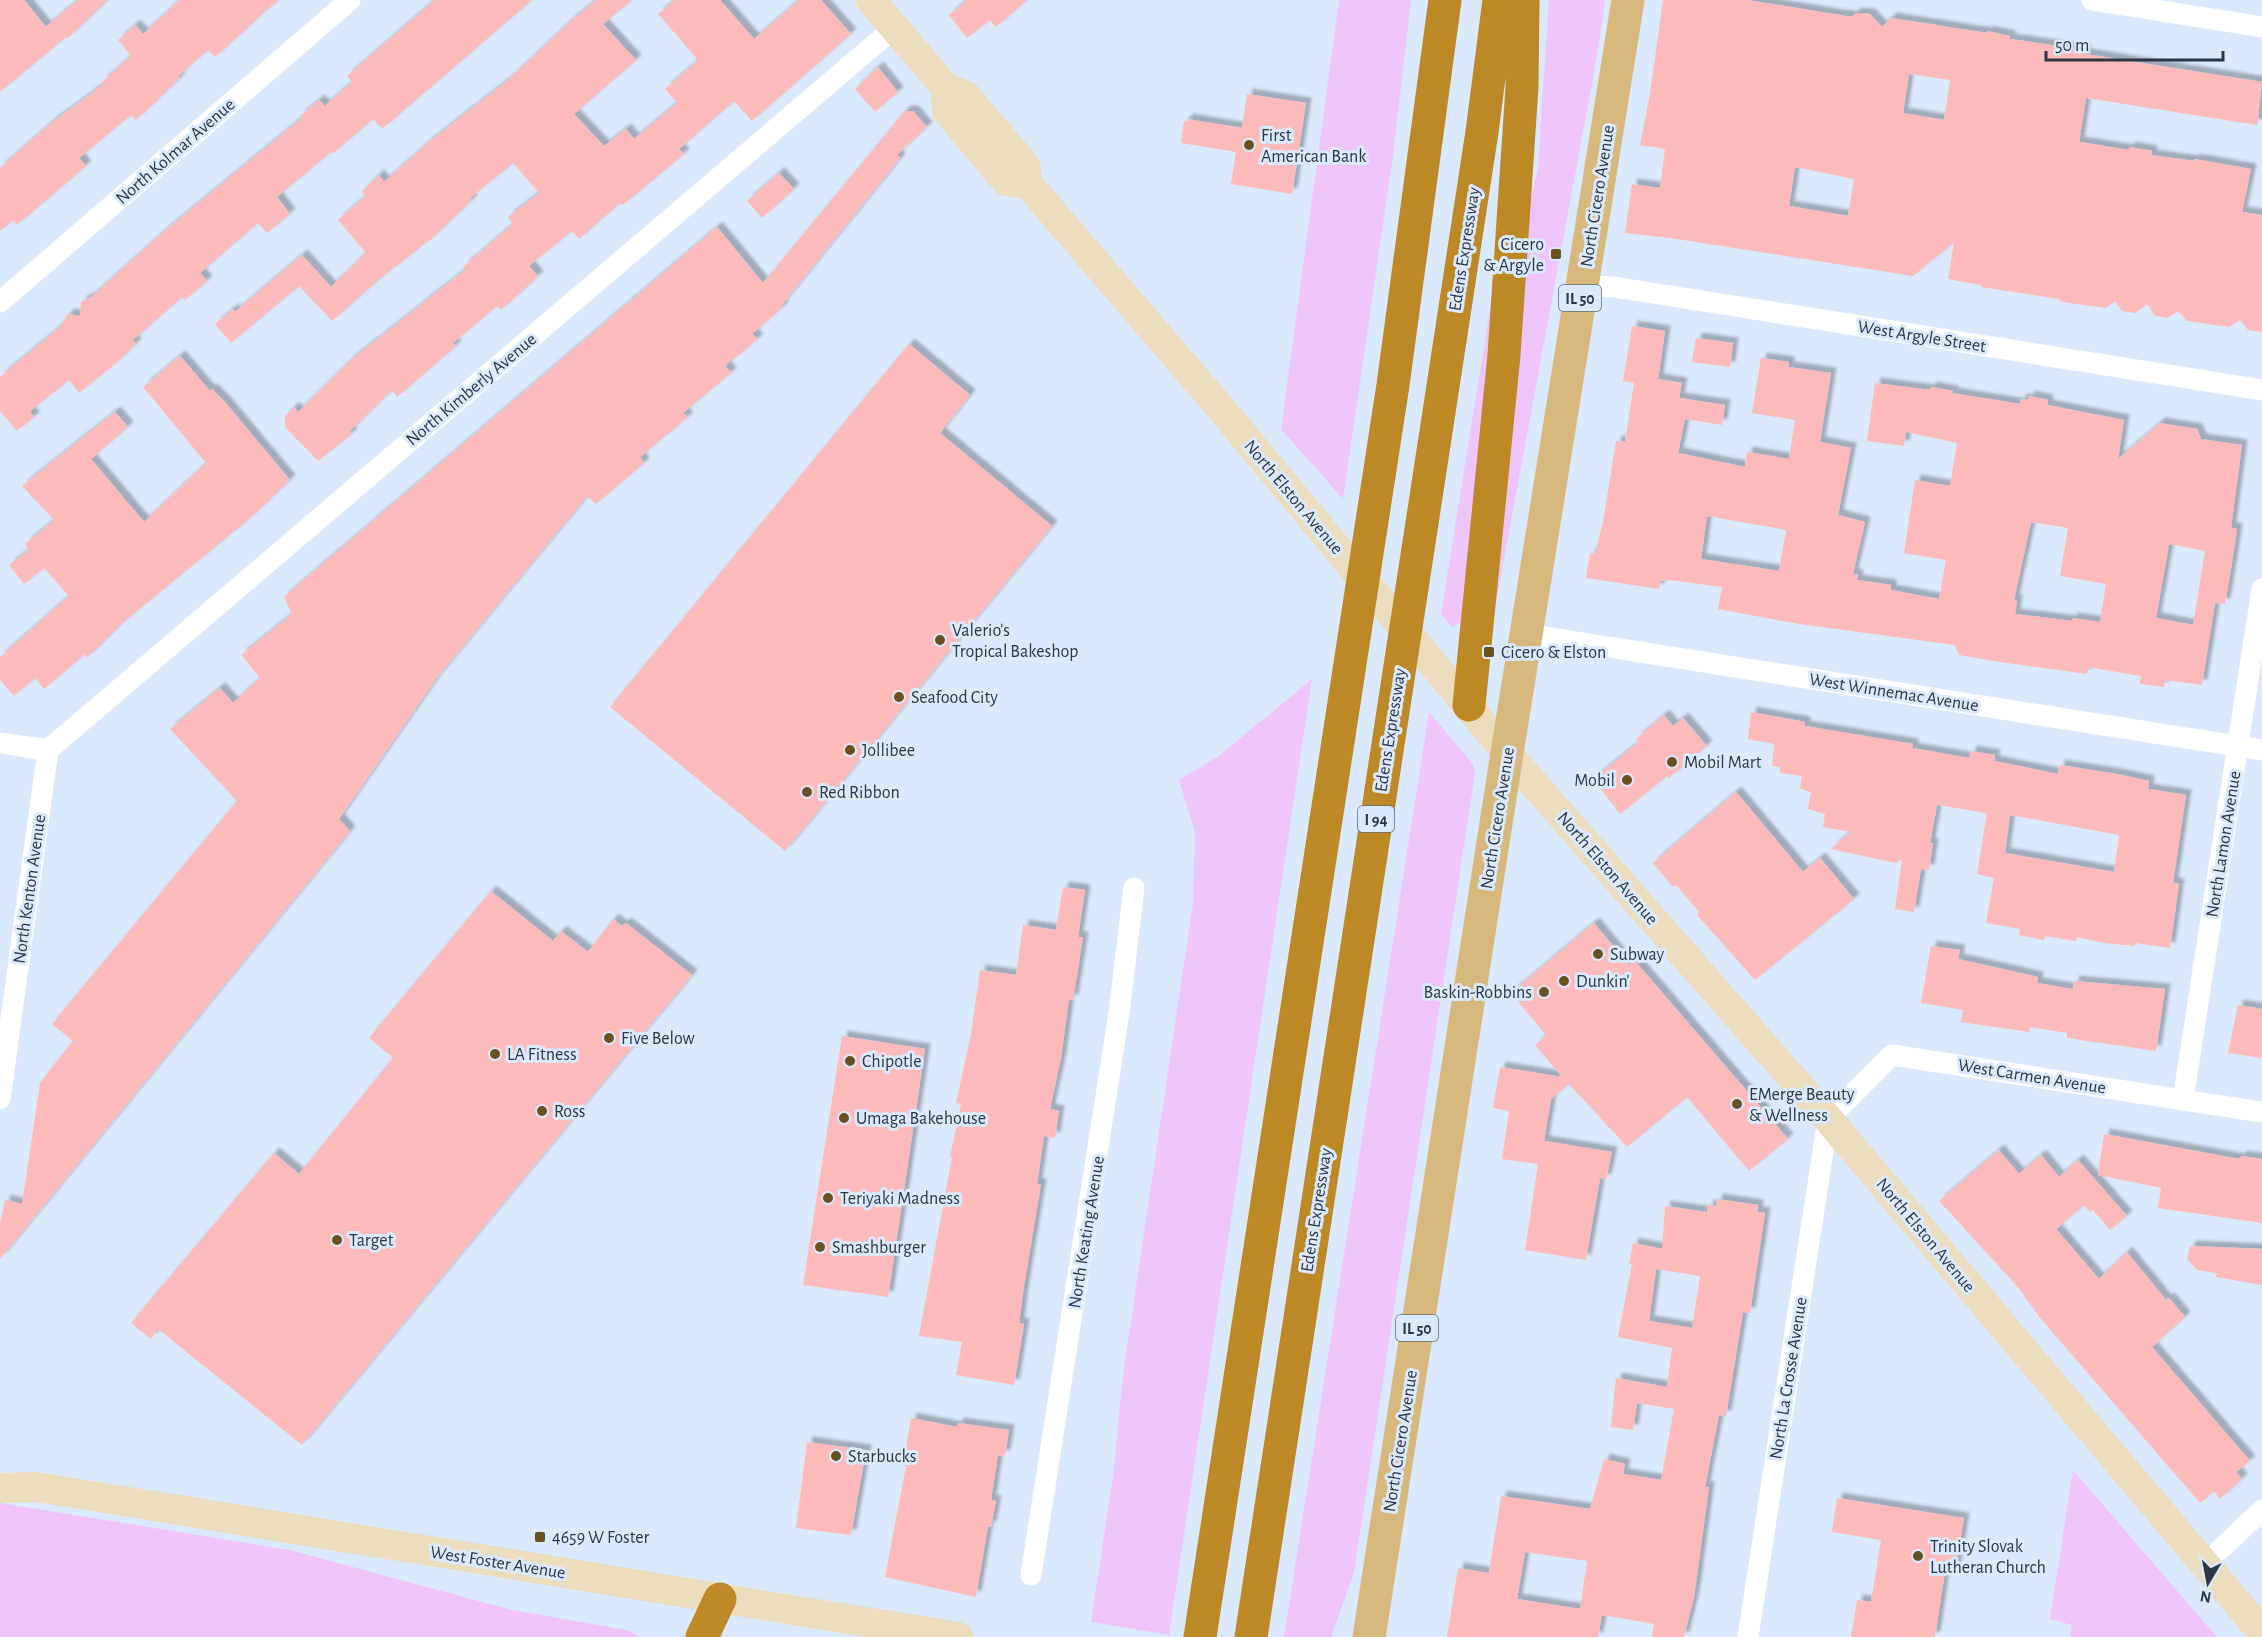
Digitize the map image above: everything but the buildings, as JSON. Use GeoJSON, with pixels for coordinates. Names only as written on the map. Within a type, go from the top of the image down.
{"type":"FeatureCollection","features":[{"type":"Feature","properties":{"kind":"highway"},"geometry":{"type":"LineString","coordinates":[[1200,1637],[1393,385],[1445,0]]}},
{"type":"Feature","properties":{"kind":"highway","name":"Edens Expressway"},"geometry":{"type":"LineString","coordinates":[[1251,1637],[1482,132],[1499,0]]}},
{"type":"Feature","properties":{"kind":"highway"},"geometry":{"type":"LineString","coordinates":[[1468,705],[1504,355],[1522,87],[1522,0]]}},
{"type":"Feature","properties":{"kind":"highway"},"geometry":{"type":"LineString","coordinates":[[702,1637],[720,1599]]}},
{"type":"Feature","properties":{"kind":"highway"},"geometry":{"type":"LineString","coordinates":[[720,1599],[726,1637]]}},
{"type":"Feature","properties":{"kind":"main road","name":"North Elston Avenue"},"geometry":{"type":"LineString","coordinates":[[871,0],[946,88],[965,95],[1025,165],[1028,184],[1438,668],[1507,753],[1828,1119],[2262,1632]]}},
{"type":"Feature","properties":{"kind":"main road","name":"North Cicero Avenue"},"geometry":{"type":"LineString","coordinates":[[1369,1637],[1507,753],[1628,0]]}},
{"type":"Feature","properties":{"kind":"main road","name":"West Foster Avenue"},"geometry":{"type":"LineString","coordinates":[[0,1472],[37,1487]]}},
{"type":"Feature","properties":{"kind":"main road","name":"West Foster Avenue"},"geometry":{"type":"LineString","coordinates":[[0,1488],[37,1487],[958,1637]]}},
{"type":"Feature","properties":{"kind":"street","name":"North Kolmar Avenue"},"geometry":{"type":"LineString","coordinates":[[0,302],[350,0]]}},
{"type":"Feature","properties":{"kind":"street"},"geometry":{"type":"LineString","coordinates":[[2092,0],[2262,27]]}},
{"type":"Feature","properties":{"kind":"street","name":"North Kimberly Avenue"},"geometry":{"type":"LineString","coordinates":[[48,750],[894,28]]}},
{"type":"Feature","properties":{"kind":"street","name":"West Argyle Street"},"geometry":{"type":"LineString","coordinates":[[1582,285],[1614,287],[2262,390]]}},
{"type":"Feature","properties":{"kind":"street","name":"North Lamon Avenue"},"geometry":{"type":"LineString","coordinates":[[2183,1100],[2262,588]]}},
{"type":"Feature","properties":{"kind":"street","name":"West Winnemac Avenue"},"geometry":{"type":"LineString","coordinates":[[1526,634],[2262,750]]}},
{"type":"Feature","properties":{"kind":"street"},"geometry":{"type":"LineString","coordinates":[[0,743],[48,750]]}},
{"type":"Feature","properties":{"kind":"street","name":"North Kenton Avenue"},"geometry":{"type":"LineString","coordinates":[[0,1099],[48,750]]}},
{"type":"Feature","properties":{"kind":"street","name":"North Keating Avenue"},"geometry":{"type":"LineString","coordinates":[[1031,1575],[1119,1013],[1134,888]]}},
{"type":"Feature","properties":{"kind":"street","name":"West Carmen Avenue"},"geometry":{"type":"LineString","coordinates":[[1828,1119],[1892,1055],[2262,1113]]}},
{"type":"Feature","properties":{"kind":"street","name":"North La Crosse Avenue"},"geometry":{"type":"LineString","coordinates":[[1748,1637],[1828,1119]]}},
{"type":"Feature","properties":{"kind":"street"},"geometry":{"type":"LineString","coordinates":[[2205,1564],[2262,1510]]}},
{"type":"Feature","properties":{"kind":"shaded area"},"geometry":{"type":"Polygon","coordinates":[[[1339,0],[1411,0],[1393,156],[1343,499],[1281,429],[1339,0]]]}},
{"type":"Feature","properties":{"kind":"shaded area"},"geometry":{"type":"Polygon","coordinates":[[[1549,0],[1605,0],[1597,56],[1490,635],[1531,197],[1538,168],[1549,0]]]}},
{"type":"Feature","properties":{"kind":"shaded area"},"geometry":{"type":"Polygon","coordinates":[[[1502,235],[1462,622],[1452,627],[1441,614],[1502,235]]]}},
{"type":"Feature","properties":{"kind":"shaded area"},"geometry":{"type":"Polygon","coordinates":[[[1312,679],[1169,1635],[1091,1622],[1113,1476],[1123,1375],[1193,903],[1195,832],[1179,780],[1220,755],[1312,679]]]}},
{"type":"Feature","properties":{"kind":"shaded area"},"geometry":{"type":"Polygon","coordinates":[[[1429,712],[1473,764],[1475,773],[1354,1573],[1331,1637],[1284,1637],[1429,712]]]}},
{"type":"Feature","properties":{"kind":"shaded area"},"geometry":{"type":"Polygon","coordinates":[[[2073,1470],[2217,1637],[2070,1637],[2072,1625],[2050,1619],[2073,1470]]]}},
{"type":"Feature","properties":{"kind":"shaded area"},"geometry":{"type":"Polygon","coordinates":[[[0,1503],[290,1550],[512,1610],[627,1630],[640,1637],[0,1637],[0,1503]]]}},
{"type":"Feature","properties":{"kind":"place","name":"First American Bank"},"geometry":{"type":"Point","coordinates":[1249,145]}},
{"type":"Feature","properties":{"kind":"place","name":"Cicero & Argyle"},"geometry":{"type":"Point","coordinates":[1556,254]}},
{"type":"Feature","properties":{"kind":"place","name":"Valerio's Tropical Bakeshop"},"geometry":{"type":"Point","coordinates":[940,640]}},
{"type":"Feature","properties":{"kind":"place","name":"Cicero & Elston"},"geometry":{"type":"Point","coordinates":[1489,652]}},
{"type":"Feature","properties":{"kind":"place","name":"Seafood City"},"geometry":{"type":"Point","coordinates":[899,697]}},
{"type":"Feature","properties":{"kind":"place","name":"Jollibee"},"geometry":{"type":"Point","coordinates":[850,750]}},
{"type":"Feature","properties":{"kind":"place","name":"Mobil Mart"},"geometry":{"type":"Point","coordinates":[1672,762]}},
{"type":"Feature","properties":{"kind":"place","name":"Mobil"},"geometry":{"type":"Point","coordinates":[1627,780]}},
{"type":"Feature","properties":{"kind":"place","name":"Red Ribbon"},"geometry":{"type":"Point","coordinates":[807,792]}},
{"type":"Feature","properties":{"kind":"place","name":"Subway"},"geometry":{"type":"Point","coordinates":[1598,954]}},
{"type":"Feature","properties":{"kind":"place","name":"Dunkin'"},"geometry":{"type":"Point","coordinates":[1564,981]}},
{"type":"Feature","properties":{"kind":"place","name":"Baskin-Robbins"},"geometry":{"type":"Point","coordinates":[1544,992]}},
{"type":"Feature","properties":{"kind":"place","name":"Five Below"},"geometry":{"type":"Point","coordinates":[609,1038]}},
{"type":"Feature","properties":{"kind":"place","name":"LA Fitness"},"geometry":{"type":"Point","coordinates":[495,1054]}},
{"type":"Feature","properties":{"kind":"place","name":"Chipotle"},"geometry":{"type":"Point","coordinates":[850,1061]}},
{"type":"Feature","properties":{"kind":"place","name":"EMerge Beauty & Wellness"},"geometry":{"type":"Point","coordinates":[1737,1104]}},
{"type":"Feature","properties":{"kind":"place","name":"Ross"},"geometry":{"type":"Point","coordinates":[542,1111]}},
{"type":"Feature","properties":{"kind":"place","name":"Umaga Bakehouse"},"geometry":{"type":"Point","coordinates":[844,1118]}},
{"type":"Feature","properties":{"kind":"place","name":"Teriyaki Madness"},"geometry":{"type":"Point","coordinates":[828,1198]}},
{"type":"Feature","properties":{"kind":"place","name":"Target"},"geometry":{"type":"Point","coordinates":[337,1240]}},
{"type":"Feature","properties":{"kind":"place","name":"Smashburger"},"geometry":{"type":"Point","coordinates":[820,1247]}},
{"type":"Feature","properties":{"kind":"place","name":"Starbucks"},"geometry":{"type":"Point","coordinates":[836,1456]}},
{"type":"Feature","properties":{"kind":"place","name":"4659 W Foster"},"geometry":{"type":"Point","coordinates":[540,1537]}},
{"type":"Feature","properties":{"kind":"place","name":"Trinity Slovak Lutheran Church"},"geometry":{"type":"Point","coordinates":[1918,1556]}}]}
